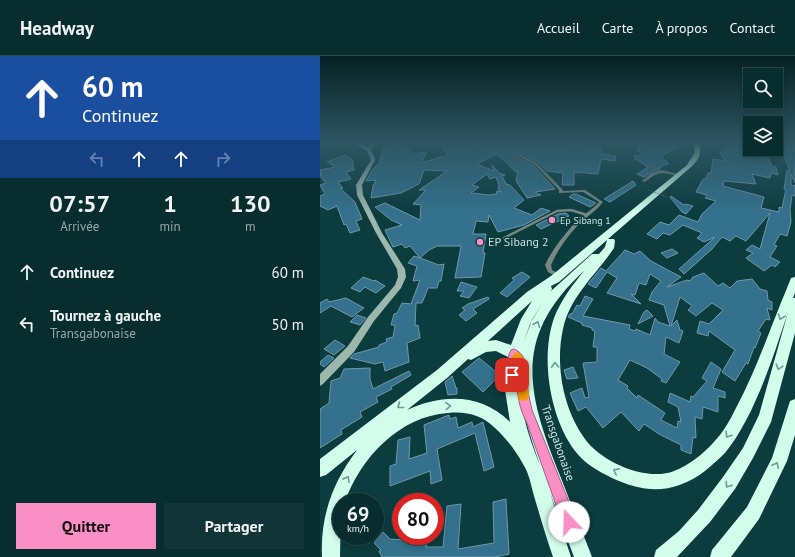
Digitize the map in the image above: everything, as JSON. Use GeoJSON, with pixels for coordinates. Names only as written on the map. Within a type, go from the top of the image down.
{"type":"FeatureCollection","features":[{"type":"Feature","properties":{"kind":"highway"},"geometry":{"type":"LineString","coordinates":[[560,550],[518,425],[513,398],[512,375],[514,354],[523,325],[530,311],[557,278],[687,166]]}},
{"type":"Feature","properties":{"kind":"highway","name":"Transgabonaise"},"geometry":{"type":"LineString","coordinates":[[583,557],[531,420],[526,392],[525,367],[531,341],[539,318],[564,283],[696,166]]}},
{"type":"Feature","properties":{"kind":"highway"},"geometry":{"type":"LineString","coordinates":[[611,241],[609,248],[581,282],[563,311],[555,345],[557,389],[564,411],[580,445],[597,460],[618,473],[637,479],[655,481],[671,480],[689,472],[706,461],[720,446],[732,429],[753,390],[773,342],[795,281]]}},
{"type":"Feature","properties":{"kind":"highway"},"geometry":{"type":"LineString","coordinates":[[320,469],[442,374],[542,286],[557,278]]}},
{"type":"Feature","properties":{"kind":"highway"},"geometry":{"type":"LineString","coordinates":[[663,557],[685,537],[704,516],[729,483],[748,453],[766,417],[793,319],[795,302]]}},
{"type":"Feature","properties":{"kind":"highway"},"geometry":{"type":"LineString","coordinates":[[442,374],[476,351],[490,346],[506,347],[514,354],[521,364],[525,403],[531,420]]}},
{"type":"Feature","properties":{"kind":"highway"},"geometry":{"type":"LineString","coordinates":[[331,557],[332,525],[343,486],[366,451],[398,422],[414,413],[446,405],[462,405],[476,408],[488,413],[503,424],[530,460]]}},
{"type":"Feature","properties":{"kind":"highway"},"geometry":{"type":"LineString","coordinates":[[719,557],[753,513],[779,462],[792,421],[795,406]]}},
{"type":"Feature","properties":{"kind":"street"},"geometry":{"type":"LineString","coordinates":[[320,381],[348,353],[371,319],[398,286],[402,277],[401,269],[379,233],[359,191],[360,182],[369,166]]}},
{"type":"Feature","properties":{"kind":"street"},"geometry":{"type":"LineString","coordinates":[[539,166],[561,190],[560,192],[584,191],[599,199],[601,204],[587,215],[566,238],[551,258],[548,265],[550,271],[557,278]]}},
{"type":"Feature","properties":{"kind":"street"},"geometry":{"type":"LineString","coordinates":[[644,181],[658,171],[665,171],[678,175]]}},
{"type":"Feature","properties":{"kind":"lane"},"geometry":{"type":"LineString","coordinates":[[504,238],[557,211],[571,210],[587,215]]}},
{"type":"Feature","properties":{"kind":"path"},"geometry":{"type":"LineString","coordinates":[[648,190],[670,198]]}},
{"type":"Feature","properties":{"kind":"building"},"geometry":{"type":"Polygon","coordinates":[[[353,166],[354,170],[346,172],[351,179],[338,182],[343,188],[340,188],[355,202],[362,219],[356,221],[360,230],[350,233],[346,224],[344,225],[337,206],[328,210],[320,206],[320,196],[325,194],[320,185],[326,183],[321,177],[320,170],[335,167],[353,166]]]}},
{"type":"Feature","properties":{"kind":"building"},"geometry":{"type":"Polygon","coordinates":[[[376,166],[483,166],[494,171],[493,166],[499,173],[505,175],[502,176],[506,184],[510,185],[524,200],[514,208],[532,215],[541,208],[550,211],[524,225],[498,232],[489,215],[488,222],[476,221],[473,234],[486,234],[483,253],[485,253],[481,277],[455,278],[461,246],[437,246],[429,250],[420,258],[410,246],[405,248],[402,244],[393,247],[385,230],[402,225],[391,220],[375,207],[385,203],[420,220],[421,205],[413,204],[426,190],[419,190],[447,171],[424,170],[419,184],[401,193],[371,198],[373,186],[376,180],[366,181],[376,166]],[[487,174],[472,185],[479,187],[471,193],[490,195],[496,194],[497,191],[501,192],[498,189],[499,186],[496,177],[490,179],[487,174]]]}},
{"type":"Feature","properties":{"kind":"building"},"geometry":{"type":"Polygon","coordinates":[[[510,166],[534,166],[555,189],[535,192],[541,195],[527,198],[516,181],[518,171],[516,172],[510,166]]]}},
{"type":"Feature","properties":{"kind":"building"},"geometry":{"type":"Polygon","coordinates":[[[542,166],[600,166],[598,174],[574,172],[574,185],[562,185],[563,173],[547,171],[542,166]]]}},
{"type":"Feature","properties":{"kind":"building"},"geometry":{"type":"Polygon","coordinates":[[[662,166],[644,177],[637,174],[648,167],[662,166]]]}},
{"type":"Feature","properties":{"kind":"building"},"geometry":{"type":"Polygon","coordinates":[[[712,166],[776,167],[778,175],[771,173],[770,178],[752,174],[756,184],[724,181],[723,186],[764,197],[761,208],[779,212],[779,207],[782,208],[786,189],[784,189],[787,170],[790,171],[788,166],[795,166],[795,183],[791,174],[791,185],[795,186],[795,196],[792,195],[790,210],[791,222],[787,236],[780,234],[774,245],[777,246],[770,257],[780,262],[775,267],[772,265],[764,271],[746,258],[753,253],[746,250],[752,245],[760,249],[770,213],[746,241],[736,236],[730,241],[722,237],[712,249],[684,274],[679,269],[715,237],[704,242],[697,238],[702,233],[683,225],[670,235],[663,233],[657,239],[647,234],[660,222],[669,225],[679,215],[698,222],[702,214],[716,201],[705,198],[707,195],[696,192],[703,179],[706,179],[708,173],[711,173],[712,166]]]}},
{"type":"Feature","properties":{"kind":"building"},"geometry":{"type":"Polygon","coordinates":[[[633,181],[636,185],[610,202],[604,199],[633,181]]]}},
{"type":"Feature","properties":{"kind":"building"},"geometry":{"type":"Polygon","coordinates":[[[573,194],[596,203],[590,207],[569,197],[573,194]]]}},
{"type":"Feature","properties":{"kind":"building"},"geometry":{"type":"Polygon","coordinates":[[[671,196],[684,205],[693,206],[686,214],[682,212],[670,197],[671,196]]]}},
{"type":"Feature","properties":{"kind":"building","name":"Ep Sibang 1"},"geometry":{"type":"Polygon","coordinates":[[[566,213],[569,216],[541,229],[536,225],[558,214],[566,213]]]}},
{"type":"Feature","properties":{"kind":"building"},"geometry":{"type":"Polygon","coordinates":[[[672,249],[678,253],[667,258],[661,253],[672,249]]]}},
{"type":"Feature","properties":{"kind":"building"},"geometry":{"type":"Polygon","coordinates":[[[625,250],[634,254],[640,251],[651,261],[681,277],[667,287],[687,280],[690,281],[693,277],[704,273],[718,286],[723,283],[730,288],[737,281],[752,279],[760,289],[767,291],[768,300],[772,302],[772,310],[767,308],[770,320],[766,319],[758,331],[761,333],[748,364],[746,363],[735,381],[722,372],[735,350],[709,331],[708,336],[697,333],[700,321],[709,324],[723,310],[712,303],[696,316],[688,310],[692,306],[680,297],[671,326],[677,320],[680,330],[683,331],[679,343],[666,337],[664,354],[680,362],[666,383],[661,381],[662,379],[647,368],[630,360],[618,380],[628,386],[627,388],[637,398],[638,395],[665,413],[661,420],[677,428],[678,421],[681,422],[678,407],[668,402],[670,393],[690,402],[691,396],[693,397],[707,381],[702,378],[711,362],[721,369],[713,388],[725,392],[725,398],[718,396],[718,412],[703,407],[702,419],[695,417],[696,438],[693,437],[691,454],[681,450],[681,445],[659,434],[644,424],[639,431],[621,412],[603,428],[586,407],[578,411],[570,393],[582,388],[585,398],[589,397],[583,363],[597,362],[597,347],[593,347],[595,331],[592,330],[592,328],[582,325],[582,323],[568,317],[572,314],[577,305],[580,306],[585,296],[593,299],[583,316],[630,325],[629,329],[635,331],[636,329],[650,335],[655,318],[658,322],[670,326],[664,305],[649,300],[652,292],[661,281],[650,274],[646,285],[639,283],[635,295],[631,294],[641,304],[607,293],[617,278],[607,272],[596,288],[588,284],[601,268],[606,271],[625,250]]]}},
{"type":"Feature","properties":{"kind":"building"},"geometry":{"type":"Polygon","coordinates":[[[414,256],[439,265],[444,264],[441,281],[439,281],[437,288],[428,288],[422,303],[416,303],[415,326],[418,325],[420,338],[407,343],[409,362],[385,371],[383,362],[375,364],[350,358],[354,354],[379,347],[379,345],[387,342],[386,339],[393,337],[395,325],[391,325],[394,314],[397,313],[402,303],[411,304],[420,280],[413,281],[417,266],[408,263],[414,256]]]}},
{"type":"Feature","properties":{"kind":"building"},"geometry":{"type":"Polygon","coordinates":[[[522,272],[530,277],[507,297],[500,293],[514,280],[512,278],[522,272]]]}},
{"type":"Feature","properties":{"kind":"building"},"geometry":{"type":"Polygon","coordinates":[[[363,277],[374,281],[375,280],[385,286],[376,293],[365,287],[360,292],[351,288],[363,277]]]}},
{"type":"Feature","properties":{"kind":"building"},"geometry":{"type":"Polygon","coordinates":[[[461,282],[477,287],[469,298],[460,296],[464,291],[457,291],[461,282]]]}},
{"type":"Feature","properties":{"kind":"building"},"geometry":{"type":"Polygon","coordinates":[[[488,297],[489,299],[473,309],[477,313],[466,321],[459,315],[465,310],[462,308],[468,304],[488,297]]]}},
{"type":"Feature","properties":{"kind":"building"},"geometry":{"type":"Polygon","coordinates":[[[346,298],[364,308],[352,317],[331,306],[320,313],[320,303],[327,299],[329,302],[346,298]]]}},
{"type":"Feature","properties":{"kind":"building"},"geometry":{"type":"Polygon","coordinates":[[[647,310],[653,316],[638,324],[644,312],[647,310]]]}},
{"type":"Feature","properties":{"kind":"building"},"geometry":{"type":"Polygon","coordinates":[[[357,315],[366,318],[360,325],[350,322],[357,315]]]}},
{"type":"Feature","properties":{"kind":"building"},"geometry":{"type":"Polygon","coordinates":[[[335,340],[345,346],[334,355],[324,349],[335,340]]]}},
{"type":"Feature","properties":{"kind":"building"},"geometry":{"type":"Polygon","coordinates":[[[328,355],[334,358],[324,367],[320,364],[320,362],[328,355]]]}},
{"type":"Feature","properties":{"kind":"building"},"geometry":{"type":"Polygon","coordinates":[[[479,358],[500,375],[483,392],[462,372],[479,358]]]}},
{"type":"Feature","properties":{"kind":"building"},"geometry":{"type":"Polygon","coordinates":[[[573,367],[578,378],[567,379],[564,370],[573,367]]]}},
{"type":"Feature","properties":{"kind":"building"},"geometry":{"type":"Polygon","coordinates":[[[370,368],[370,379],[373,389],[409,371],[411,375],[391,387],[392,389],[376,397],[378,402],[360,412],[362,417],[341,430],[342,434],[320,448],[320,409],[329,403],[331,381],[340,378],[344,369],[370,368]]]}},
{"type":"Feature","properties":{"kind":"building"},"geometry":{"type":"Polygon","coordinates":[[[452,376],[457,388],[457,394],[448,395],[445,382],[452,376]]]}},
{"type":"Feature","properties":{"kind":"building"},"geometry":{"type":"Polygon","coordinates":[[[449,415],[450,419],[456,417],[458,428],[472,422],[473,427],[483,422],[494,467],[484,471],[475,433],[437,449],[442,480],[431,484],[430,471],[390,486],[390,466],[396,464],[398,440],[410,437],[409,459],[427,453],[424,425],[449,415]]]}},
{"type":"Feature","properties":{"kind":"building"},"geometry":{"type":"Polygon","coordinates":[[[506,499],[509,554],[495,557],[382,557],[379,551],[381,550],[376,545],[384,545],[384,533],[392,539],[392,545],[427,545],[426,547],[443,547],[447,506],[461,504],[458,549],[494,543],[493,502],[506,499]]]}},
{"type":"Feature","properties":{"kind":"slow traffic"},"geometry":{"type":"LineString","coordinates":[[517,357],[521,364],[523,396]]}},
{"type":"Feature","properties":{"kind":"place","name":"Ep Sibang 1"},"geometry":{"type":"Point","coordinates":[552,220]}},
{"type":"Feature","properties":{"kind":"place","name":"EP Sibang 2"},"geometry":{"type":"Point","coordinates":[480,242]}},
{"type":"Feature","properties":{"kind":"route"},"geometry":{"type":"LineString","coordinates":[[512,375],[514,354],[520,360],[521,364],[521,376],[527,412],[569,522]]}}]}
